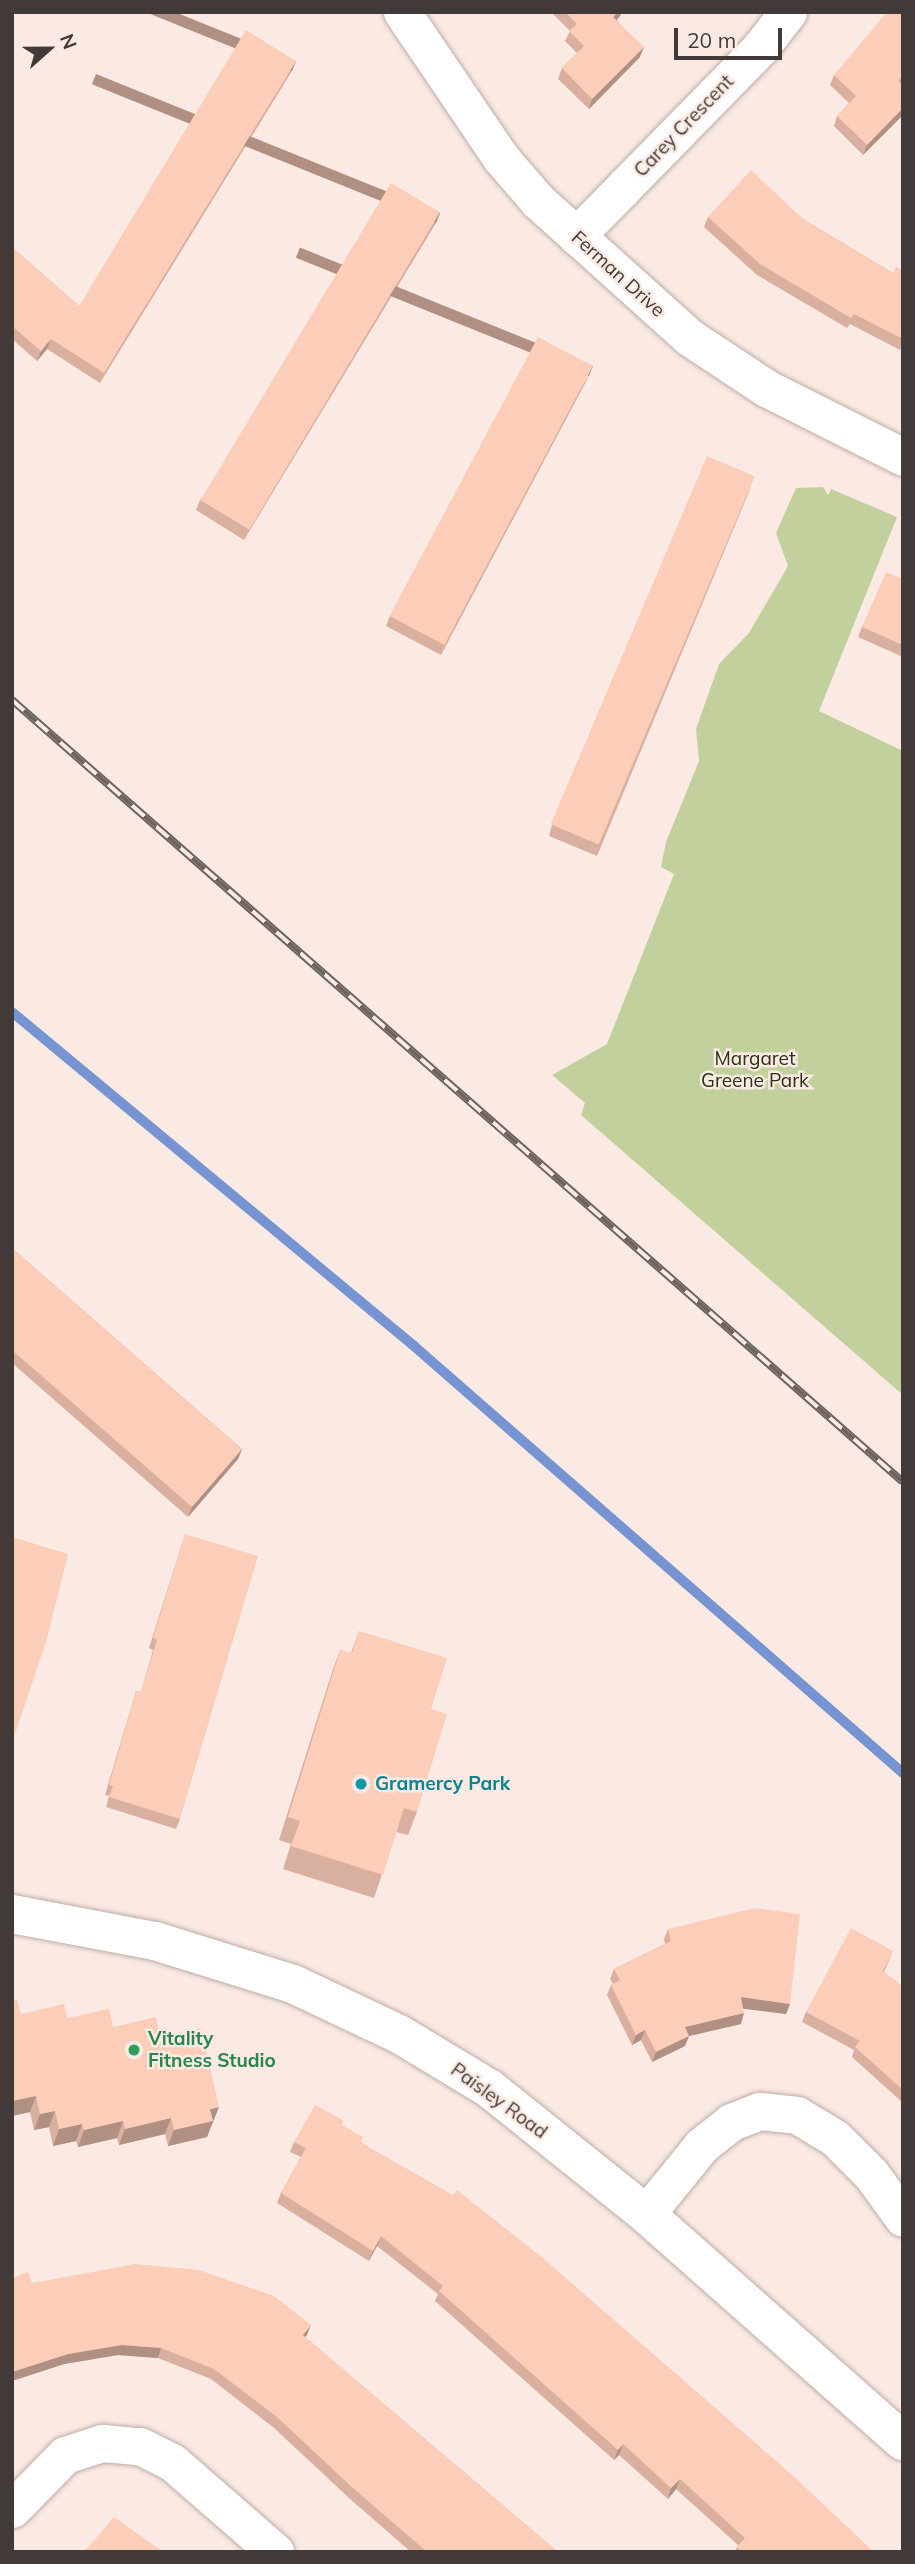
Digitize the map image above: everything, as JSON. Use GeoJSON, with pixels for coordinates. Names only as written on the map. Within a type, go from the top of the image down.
{"type":"FeatureCollection","features":[{"type":"Feature","properties":{"kind":"main road","name":"Paisley Road"},"geometry":{"type":"LineString","coordinates":[[12,1914],[155,1941],[293,1984],[388,2028],[490,2089],[646,2214],[903,2441]]}},
{"type":"Feature","properties":{"kind":"street","name":"Ferman Drive"},"geometry":{"type":"LineString","coordinates":[[402,12],[501,158],[576,236],[689,337],[766,388],[903,457]]}},
{"type":"Feature","properties":{"kind":"street","name":"Carey Crescent"},"geometry":{"type":"LineString","coordinates":[[576,236],[760,48],[789,12]]}},
{"type":"Feature","properties":{"kind":"street"},"geometry":{"type":"LineString","coordinates":[[646,2214],[702,2146],[731,2122],[760,2111],[797,2115],[835,2138],[871,2174],[903,2218]]}},
{"type":"Feature","properties":{"kind":"street"},"geometry":{"type":"LineString","coordinates":[[12,2509],[65,2455],[102,2443],[140,2446],[172,2462],[275,2552]]}},
{"type":"Feature","properties":{"kind":"green space","name":"Margaret Greene Park"},"geometry":{"type":"Polygon","coordinates":[[[823,487],[828,495],[831,489],[897,517],[819,711],[903,751],[903,1395],[581,1115],[585,1103],[552,1075],[607,1044],[674,874],[661,867],[666,842],[699,761],[696,729],[719,664],[749,633],[788,566],[776,533],[796,488],[823,487]]]}},
{"type":"Feature","properties":{"kind":"building"},"geometry":{"type":"Polygon","coordinates":[[[565,12],[618,12],[613,17],[644,47],[592,99],[562,68],[584,46],[569,31],[577,24],[565,12]]]}},
{"type":"Feature","properties":{"kind":"building"},"geometry":{"type":"Polygon","coordinates":[[[887,12],[903,12],[903,76],[898,81],[903,86],[903,108],[867,145],[837,116],[856,96],[834,75],[887,12]]]}},
{"type":"Feature","properties":{"kind":"building"},"geometry":{"type":"Polygon","coordinates":[[[246,30],[296,61],[104,373],[51,339],[41,351],[12,326],[12,247],[79,306],[246,30]]]}},
{"type":"Feature","properties":{"kind":"building"},"geometry":{"type":"Polygon","coordinates":[[[751,170],[803,219],[893,273],[896,267],[903,270],[903,339],[854,314],[851,318],[760,264],[708,217],[751,170]]]}},
{"type":"Feature","properties":{"kind":"building"},"geometry":{"type":"Polygon","coordinates":[[[391,183],[440,212],[249,530],[200,500],[391,183]]]}},
{"type":"Feature","properties":{"kind":"building"},"geometry":{"type":"Polygon","coordinates":[[[538,337],[593,366],[444,645],[390,616],[538,337]]]}},
{"type":"Feature","properties":{"kind":"building"},"geometry":{"type":"Polygon","coordinates":[[[707,456],[755,476],[599,845],[551,824],[707,456]]]}},
{"type":"Feature","properties":{"kind":"building"},"geometry":{"type":"Polygon","coordinates":[[[886,572],[903,579],[903,645],[862,627],[886,572]]]}},
{"type":"Feature","properties":{"kind":"building"},"geometry":{"type":"Polygon","coordinates":[[[12,1248],[242,1449],[192,1507],[12,1350],[12,1248]]]}},
{"type":"Feature","properties":{"kind":"building"},"geometry":{"type":"Polygon","coordinates":[[[185,1534],[258,1556],[180,1819],[109,1797],[113,1786],[109,1785],[136,1691],[141,1692],[157,1640],[153,1638],[185,1534]]]}},
{"type":"Feature","properties":{"kind":"building"},"geometry":{"type":"Polygon","coordinates":[[[12,1537],[68,1554],[46,1642],[12,1743],[12,1537]]]}},
{"type":"Feature","properties":{"kind":"building","name":"Gramercy Park"},"geometry":{"type":"Polygon","coordinates":[[[359,1631],[447,1658],[431,1709],[447,1714],[417,1812],[404,1808],[383,1875],[291,1846],[300,1821],[288,1817],[340,1650],[352,1653],[359,1631]]]}},
{"type":"Feature","properties":{"kind":"building"},"geometry":{"type":"Polygon","coordinates":[[[755,1908],[800,1914],[790,2004],[741,1997],[744,2013],[685,2027],[689,2036],[656,2052],[645,2030],[636,2035],[611,1985],[620,1980],[614,1969],[671,1941],[668,1929],[755,1908]]]}},
{"type":"Feature","properties":{"kind":"building"},"geometry":{"type":"Polygon","coordinates":[[[851,1928],[893,1951],[883,1971],[903,1987],[903,2090],[855,2047],[860,2041],[806,2012],[851,1928]]]}},
{"type":"Feature","properties":{"kind":"building"},"geometry":{"type":"Polygon","coordinates":[[[17,2000],[21,2014],[64,2004],[67,2018],[109,2009],[113,2027],[156,2017],[161,2037],[201,2028],[219,2107],[210,2109],[213,2121],[174,2130],[171,2118],[125,2129],[123,2121],[84,2130],[82,2124],[59,2129],[55,2111],[40,2114],[36,2096],[12,2101],[12,2001],[17,2000]]]}},
{"type":"Feature","properties":{"kind":"building"},"geometry":{"type":"Polygon","coordinates":[[[315,2105],[343,2120],[340,2124],[363,2137],[360,2142],[453,2195],[457,2190],[544,2259],[790,2473],[874,2552],[742,2552],[737,2547],[745,2538],[680,2479],[671,2488],[623,2444],[618,2450],[439,2291],[443,2286],[381,2236],[373,2251],[281,2193],[306,2148],[294,2142],[315,2105]]]}},
{"type":"Feature","properties":{"kind":"building"},"geometry":{"type":"Polygon","coordinates":[[[136,2264],[199,2270],[274,2296],[311,2325],[303,2335],[558,2552],[427,2552],[277,2417],[214,2369],[161,2348],[122,2345],[68,2354],[12,2372],[12,2278],[28,2272],[32,2283],[136,2264]]]}},
{"type":"Feature","properties":{"kind":"building"},"geometry":{"type":"Polygon","coordinates":[[[114,2517],[163,2552],[84,2552],[114,2517]]]}},
{"type":"Feature","properties":{"kind":"waterway"},"geometry":{"type":"LineString","coordinates":[[12,1012],[414,1346],[903,1773]]}},
{"type":"Feature","properties":{"kind":"railway"},"geometry":{"type":"LineString","coordinates":[[12,700],[903,1482]]}},
{"type":"Feature","properties":{"kind":"place","name":"Gramercy Park"},"geometry":{"type":"Point","coordinates":[361,1784]}},
{"type":"Feature","properties":{"kind":"place","name":"Vitality Fitness Studio"},"geometry":{"type":"Point","coordinates":[134,2050]}}]}
